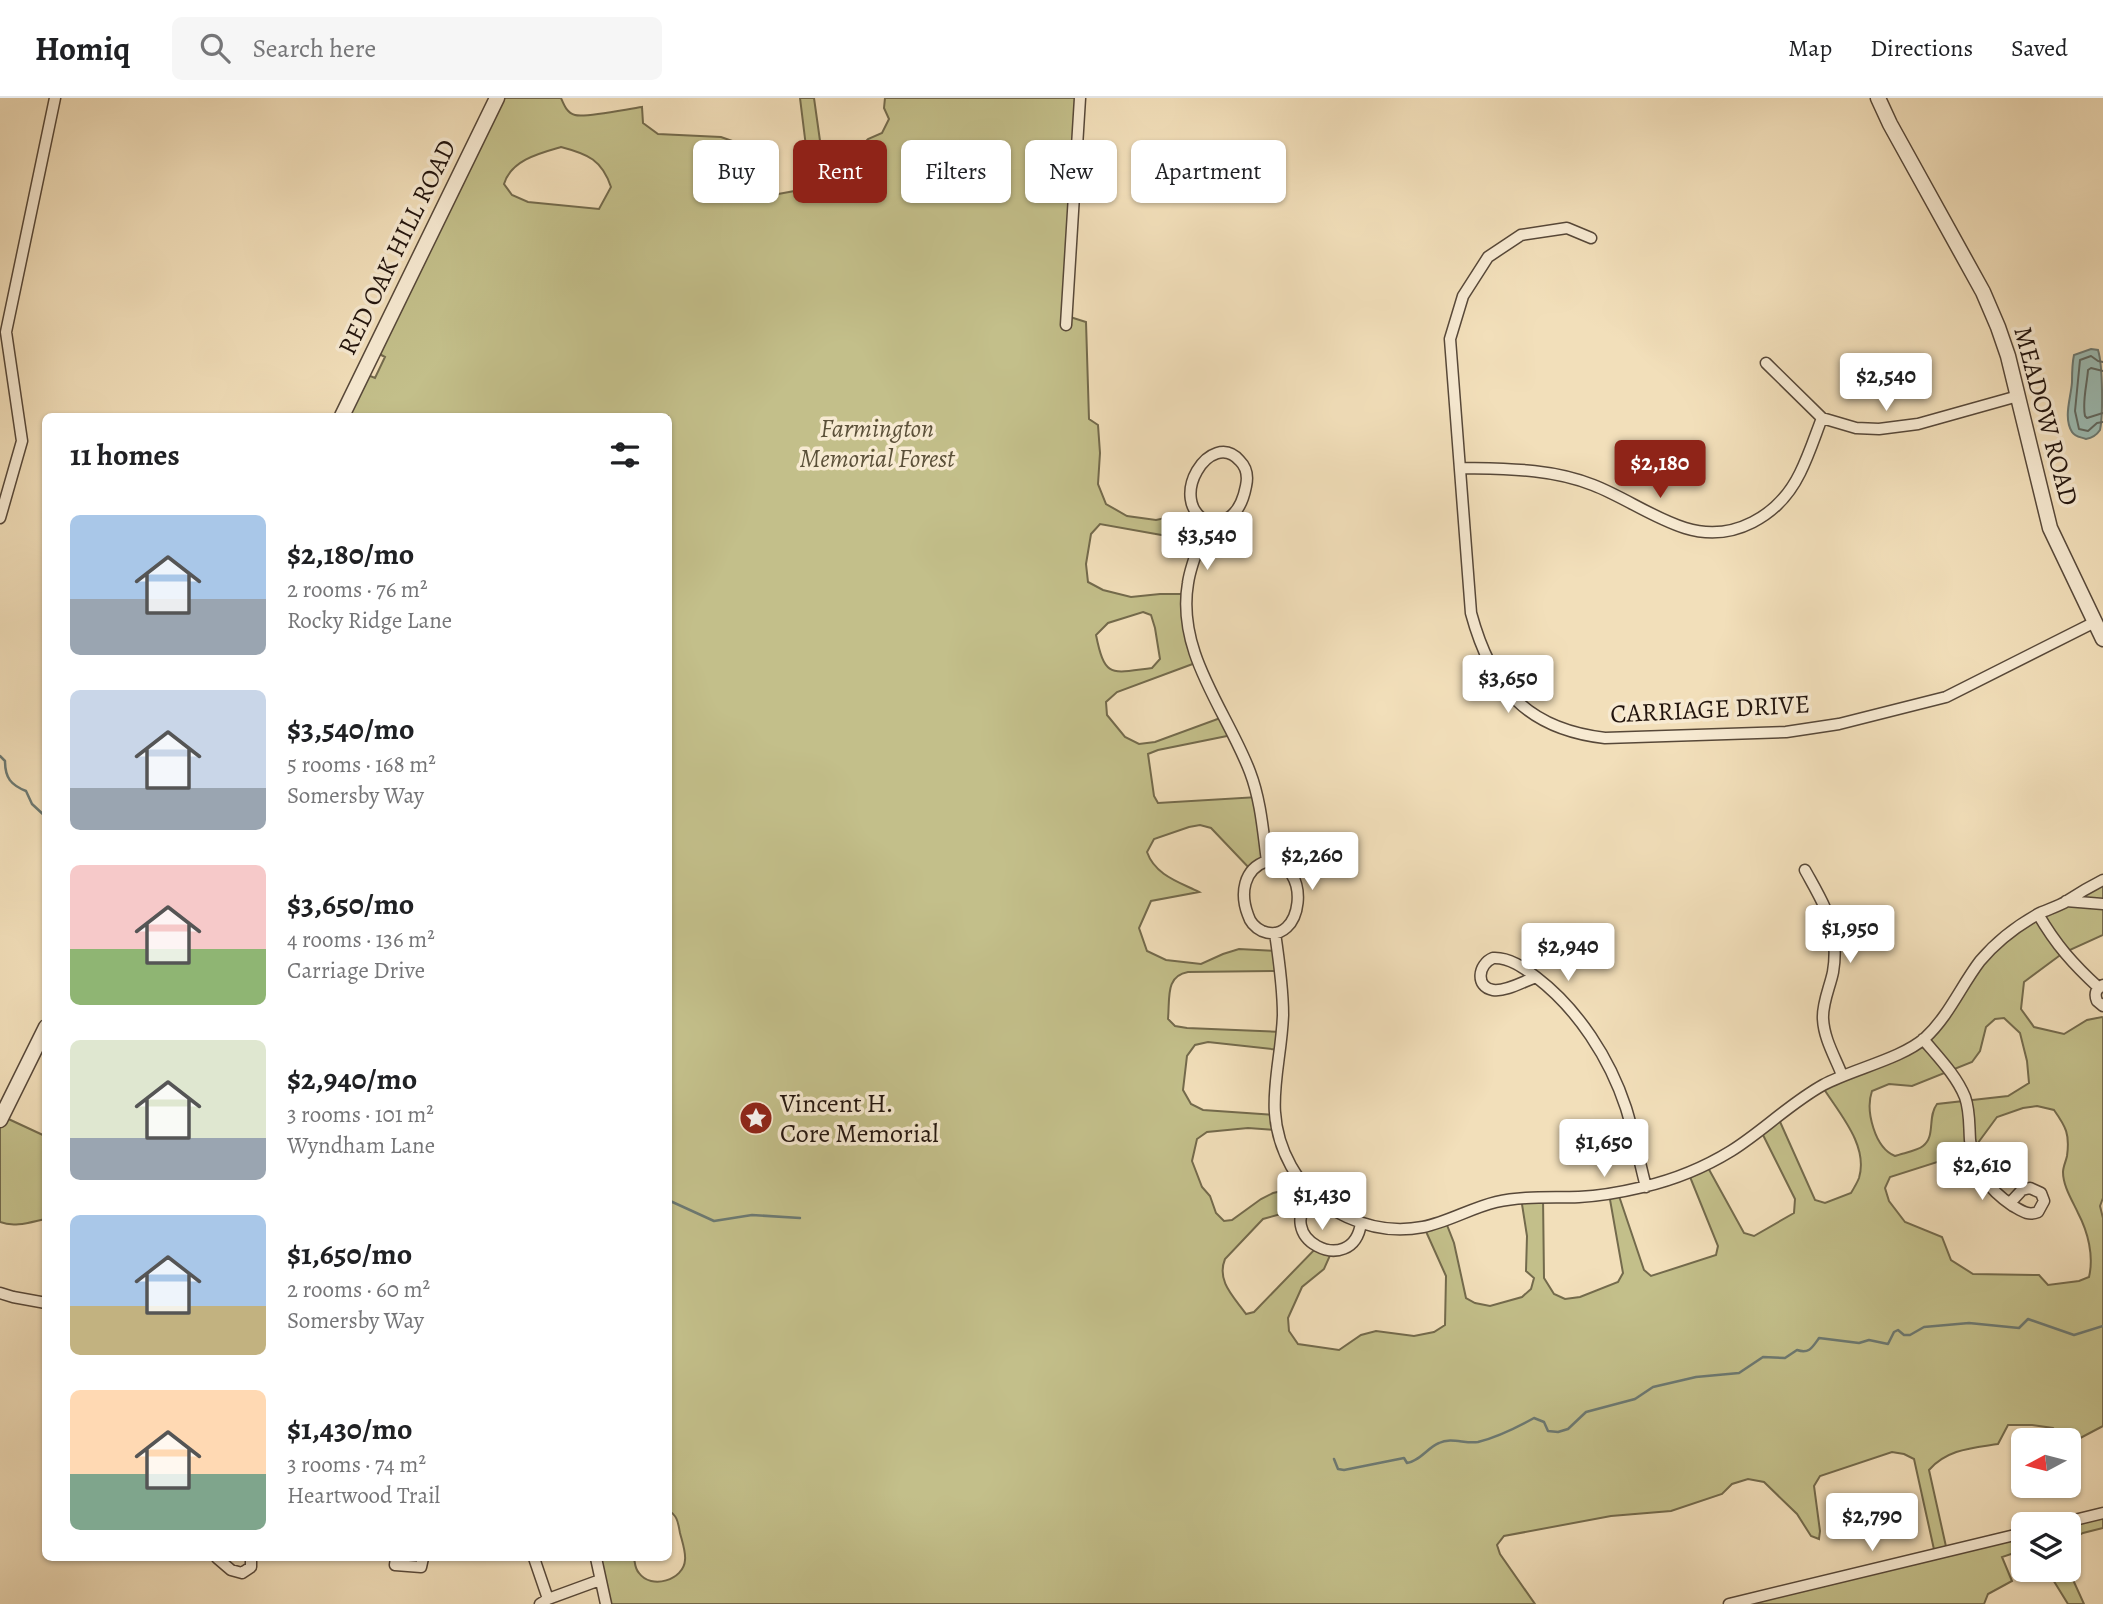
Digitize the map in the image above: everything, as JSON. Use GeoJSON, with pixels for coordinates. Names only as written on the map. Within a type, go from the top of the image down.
{"type":"FeatureCollection","features":[{"type":"Feature","properties":{"kind":"street"},"geometry":{"type":"LineString","coordinates":[[0,518],[22,441],[6,332],[55,98]]}},
{"type":"Feature","properties":{"kind":"street","name":"RED OAK HILL ROAD"},"geometry":{"type":"LineString","coordinates":[[343,413],[497,98]]}},
{"type":"Feature","properties":{"kind":"street"},"geometry":{"type":"LineString","coordinates":[[1066,325],[1080,98]]}},
{"type":"Feature","properties":{"kind":"street","name":"MEADOW ROAD"},"geometry":{"type":"LineString","coordinates":[[1878,98],[1983,292],[2005,346],[2050,527],[2103,639]]}},
{"type":"Feature","properties":{"kind":"street","name":"CARRIAGE DRIVE"},"geometry":{"type":"LineString","coordinates":[[1591,238],[1567,228],[1521,235],[1488,257],[1462,296],[1450,339],[1471,613],[1488,663],[1518,702],[1536,717],[1580,735],[1605,738],[1772,732],[1839,724],[1946,697],[2095,622]]}},
{"type":"Feature","properties":{"kind":"street"},"geometry":{"type":"LineString","coordinates":[[1766,363],[1822,418],[1857,428],[1900,428],[2018,396]]}},
{"type":"Feature","properties":{"kind":"street"},"geometry":{"type":"LineString","coordinates":[[1461,468],[1538,471],[1567,477],[1593,485],[1686,528],[1704,532],[1738,530],[1770,512],[1800,475],[1822,418]]}},
{"type":"Feature","properties":{"kind":"street"},"geometry":{"type":"LineString","coordinates":[[1220,453],[1229,454],[1236,457],[1246,470],[1244,494],[1231,518],[1216,523],[1208,522],[1194,512],[1190,495],[1193,485],[1199,467],[1205,460],[1220,453]]}},
{"type":"Feature","properties":{"kind":"street"},"geometry":{"type":"LineString","coordinates":[[1208,522],[1188,582],[1186,612],[1191,642],[1200,670],[1250,771],[1258,797],[1266,862]]}},
{"type":"Feature","properties":{"kind":"street"},"geometry":{"type":"LineString","coordinates":[[1266,862],[1275,862],[1288,869],[1293,876],[1297,893],[1294,920],[1289,926],[1275,933],[1258,929],[1248,915],[1246,905],[1247,877],[1258,864],[1266,862]]}},
{"type":"Feature","properties":{"kind":"street"},"geometry":{"type":"LineString","coordinates":[[1805,870],[1824,907],[1834,939],[1833,973],[1823,1018],[1829,1045],[1842,1075]]}},
{"type":"Feature","properties":{"kind":"street"},"geometry":{"type":"LineString","coordinates":[[1275,933],[1283,1011],[1274,1083],[1276,1123],[1281,1144],[1292,1168],[1314,1195],[1331,1208],[1361,1223],[1382,1228],[1424,1227],[1483,1205],[1508,1200],[1592,1196],[1646,1186],[1685,1173],[1730,1152],[1799,1099],[1842,1075],[1896,1055],[1923,1040],[1943,1018],[1970,975],[2005,937],[2038,914],[2103,880]]}},
{"type":"Feature","properties":{"kind":"street"},"geometry":{"type":"LineString","coordinates":[[2066,901],[2103,904]]}},
{"type":"Feature","properties":{"kind":"street"},"geometry":{"type":"LineString","coordinates":[[2038,914],[2067,958],[2101,986],[2095,998],[2103,1006]]}},
{"type":"Feature","properties":{"kind":"street"},"geometry":{"type":"LineString","coordinates":[[1536,977],[1497,991],[1487,988],[1480,974],[1488,960],[1498,958],[1521,966],[1536,977],[1553,991],[1571,1010],[1603,1057],[1617,1084],[1646,1186]]}},
{"type":"Feature","properties":{"kind":"street"},"geometry":{"type":"LineString","coordinates":[[0,1120],[42,1035]]}},
{"type":"Feature","properties":{"kind":"street"},"geometry":{"type":"LineString","coordinates":[[1923,1040],[1956,1079],[1966,1099],[1972,1151],[1978,1170],[1991,1188],[2010,1203]]}},
{"type":"Feature","properties":{"kind":"street"},"geometry":{"type":"LineString","coordinates":[[1314,1195],[1303,1208],[1300,1218],[1301,1228],[1313,1245],[1332,1251],[1342,1249],[1357,1236],[1361,1223]]}},
{"type":"Feature","properties":{"kind":"street"},"geometry":{"type":"LineString","coordinates":[[0,1293],[42,1302]]}},
{"type":"Feature","properties":{"kind":"street"},"geometry":{"type":"LineString","coordinates":[[2081,1518],[2103,1513]]}},
{"type":"Feature","properties":{"kind":"street"},"geometry":{"type":"LineString","coordinates":[[1729,1604],[2011,1536]]}},
{"type":"Feature","properties":{"kind":"street"},"geometry":{"type":"LineString","coordinates":[[221,1561],[231,1570],[242,1573],[251,1567],[251,1561]]}},
{"type":"Feature","properties":{"kind":"street"},"geometry":{"type":"LineString","coordinates":[[396,1561],[395,1565],[421,1567],[422,1561]]}},
{"type":"Feature","properties":{"kind":"street"},"geometry":{"type":"LineString","coordinates":[[535,1561],[544,1601],[600,1580]]}},
{"type":"Feature","properties":{"kind":"street"},"geometry":{"type":"LineString","coordinates":[[597,1561],[606,1604]]}},
{"type":"Feature","properties":{"kind":"green space","name":"Farmington Memorial Forest"},"geometry":{"type":"Polygon","coordinates":[[[497,98],[561,98],[570,112],[580,116],[642,107],[643,123],[658,134],[721,137],[729,140],[693,140],[693,203],[779,203],[779,194],[793,191],[793,203],[887,203],[887,140],[867,140],[882,133],[889,119],[884,108],[885,98],[1080,98],[1077,140],[1025,140],[1025,203],[1074,203],[1067,316],[1086,322],[1089,419],[1098,425],[1098,484],[1106,504],[1127,516],[1156,520],[1194,512],[1208,522],[1201,542],[1100,524],[1091,534],[1086,564],[1088,582],[1103,590],[1131,597],[1187,594],[1198,662],[1117,692],[1106,702],[1107,715],[1125,737],[1139,744],[1155,742],[1223,717],[1232,735],[1148,754],[1154,796],[1158,803],[1258,797],[1267,861],[1251,870],[1211,828],[1200,825],[1154,839],[1147,852],[1156,867],[1168,877],[1199,892],[1151,901],[1139,928],[1147,951],[1166,960],[1201,964],[1239,949],[1278,951],[1280,971],[1181,974],[1175,978],[1170,989],[1168,1019],[1175,1026],[1187,1028],[1282,1032],[1280,1050],[1208,1042],[1195,1045],[1187,1056],[1183,1090],[1191,1104],[1203,1110],[1274,1115],[1277,1130],[1248,1128],[1207,1132],[1197,1139],[1192,1161],[1216,1213],[1224,1221],[1232,1220],[1273,1193],[1304,1186],[1314,1195],[1303,1208],[1263,1219],[1225,1259],[1223,1274],[1232,1295],[1246,1314],[1254,1312],[1317,1247],[1332,1251],[1324,1269],[1302,1287],[1288,1318],[1289,1331],[1298,1344],[1339,1350],[1361,1335],[1376,1331],[1414,1336],[1434,1332],[1445,1325],[1446,1276],[1424,1227],[1445,1220],[1454,1243],[1466,1298],[1490,1306],[1522,1297],[1531,1289],[1534,1278],[1526,1271],[1527,1236],[1521,1198],[1543,1197],[1544,1278],[1554,1294],[1565,1299],[1580,1297],[1618,1282],[1623,1273],[1609,1194],[1618,1193],[1644,1270],[1651,1276],[1716,1255],[1718,1246],[1688,1172],[1706,1164],[1744,1233],[1754,1236],[1794,1213],[1795,1199],[1760,1129],[1777,1115],[1815,1200],[1825,1203],[1851,1193],[1859,1178],[1860,1153],[1850,1129],[1822,1086],[1923,1039],[1994,946],[2103,880],[2103,935],[2063,953],[2024,982],[2021,1009],[2034,1027],[2064,1034],[2087,1020],[2103,1018],[2103,1198],[2100,1206],[2103,1218],[2103,1426],[2081,1438],[2081,1428],[2008,1425],[1998,1444],[1952,1454],[1929,1470],[1947,1551],[2011,1536],[2011,1554],[2002,1557],[2011,1582],[1988,1594],[1984,1604],[1729,1604],[1935,1554],[1914,1459],[1892,1452],[1820,1476],[1814,1486],[1819,1539],[1811,1536],[1797,1514],[1764,1482],[1748,1479],[1732,1484],[1722,1494],[1671,1511],[1611,1516],[1504,1536],[1497,1545],[1500,1554],[1535,1604],[606,1604],[597,1561],[635,1561],[636,1568],[644,1578],[659,1582],[679,1573],[685,1560],[677,1520],[672,1513],[672,413],[343,413],[363,373],[375,378],[385,357],[374,351],[497,98]],[[561,147],[536,155],[513,169],[504,184],[512,195],[528,202],[599,209],[611,187],[598,164],[579,152],[561,147]],[[1143,612],[1108,623],[1096,635],[1103,659],[1112,670],[1152,668],[1160,659],[1151,615],[1143,612]],[[2004,1018],[1995,1019],[1986,1027],[1980,1051],[1972,1062],[1912,1086],[1889,1084],[1872,1091],[1871,1118],[1882,1145],[1895,1156],[1914,1151],[1927,1142],[1937,1104],[2008,1096],[2029,1083],[2020,1033],[2004,1018]],[[2037,1106],[1997,1117],[1972,1151],[1890,1177],[1885,1188],[1889,1201],[1905,1222],[1942,1237],[1951,1260],[1973,1274],[2039,1275],[2048,1285],[2089,1277],[2090,1253],[2085,1228],[2063,1177],[2068,1148],[2066,1131],[2054,1110],[2037,1106]]]}},
{"type":"Feature","properties":{"kind":"green space","name":"Farmington Memorial Forest"},"geometry":{"type":"Polygon","coordinates":[[[800,98],[814,98],[820,140],[805,140],[800,98]]]}},
{"type":"Feature","properties":{"kind":"green space"},"geometry":{"type":"Polygon","coordinates":[[[2,1116],[42,1135],[42,1220],[17,1224],[0,1222],[2,1116]]]}},
{"type":"Feature","properties":{"kind":"green space"},"geometry":{"type":"Polygon","coordinates":[[[2103,1513],[2103,1528],[2081,1534],[2081,1520],[2103,1513]]]}},
{"type":"Feature","properties":{"kind":"green space"},"geometry":{"type":"Polygon","coordinates":[[[2054,1582],[2074,1582],[2084,1604],[2068,1604],[2054,1582]]]}},
{"type":"Feature","properties":{"kind":"water"},"geometry":{"type":"Polygon","coordinates":[[[2091,349],[2098,350],[2100,357],[2102,414],[2100,430],[2086,439],[2072,432],[2068,414],[2074,355],[2091,349]]]}},
{"type":"Feature","properties":{"kind":"waterway"},"geometry":{"type":"LineString","coordinates":[[0,756],[5,761],[10,780],[26,791],[32,804],[42,813]]}},
{"type":"Feature","properties":{"kind":"waterway"},"geometry":{"type":"LineString","coordinates":[[672,1202],[714,1221],[752,1215],[800,1218]]}},
{"type":"Feature","properties":{"kind":"waterway"},"geometry":{"type":"LineString","coordinates":[[1334,1459],[1338,1469],[1344,1470],[1404,1458],[1407,1463],[1444,1441],[1478,1442],[1493,1438],[1534,1418],[1544,1422],[1548,1431],[1558,1432],[1568,1429],[1586,1412],[1635,1399],[1653,1387],[1696,1377],[1739,1373],[1763,1357],[1785,1358],[1797,1350],[1807,1351],[1819,1338],[1859,1343],[1869,1340],[1888,1344],[1898,1330],[1904,1335],[1910,1335],[1924,1327],[1969,1323],[2019,1328],[2028,1319],[2074,1335],[2103,1326]]}},
{"type":"Feature","properties":{"kind":"place","name":"Vincent H. Core Memorial"},"geometry":{"type":"Point","coordinates":[756,1118]}}]}
